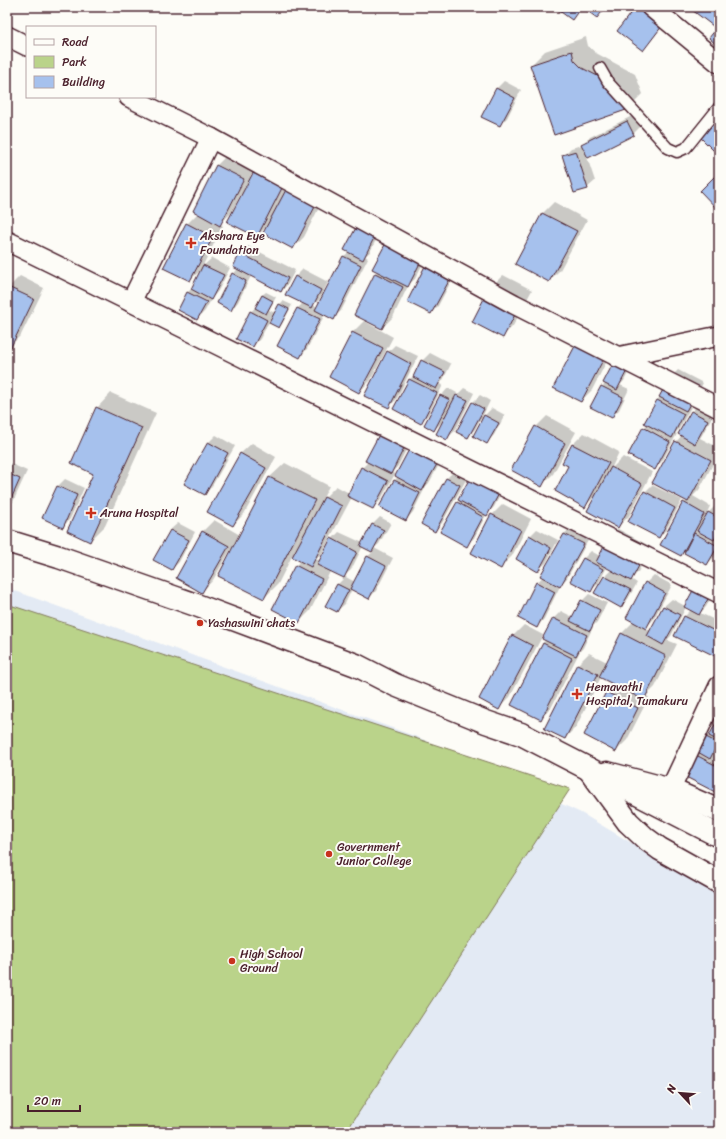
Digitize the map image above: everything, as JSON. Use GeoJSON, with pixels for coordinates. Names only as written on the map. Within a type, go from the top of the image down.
{"type":"FeatureCollection","features":[{"type":"Feature","properties":{"kind":"main road"},"geometry":{"type":"LineString","coordinates":[[7,541],[59,557],[196,605],[356,665],[394,685],[486,722],[521,734],[589,768],[667,798],[719,811]]}},
{"type":"Feature","properties":{"kind":"main road"},"geometry":{"type":"LineString","coordinates":[[589,768],[628,822],[645,838],[660,849],[719,882]]}},
{"type":"Feature","properties":{"kind":"main road"},"geometry":{"type":"LineString","coordinates":[[667,798],[719,836]]}},
{"type":"Feature","properties":{"kind":"street"},"geometry":{"type":"LineString","coordinates":[[651,7],[719,63]]}},
{"type":"Feature","properties":{"kind":"street"},"geometry":{"type":"LineString","coordinates":[[7,36],[26,46]]}},
{"type":"Feature","properties":{"kind":"street"},"geometry":{"type":"LineString","coordinates":[[131,98],[211,138],[514,304],[719,408]]}},
{"type":"Feature","properties":{"kind":"street"},"geometry":{"type":"LineString","coordinates":[[131,302],[211,138]]}},
{"type":"Feature","properties":{"kind":"street"},"geometry":{"type":"LineString","coordinates":[[7,241],[719,593]]}},
{"type":"Feature","properties":{"kind":"street"},"geometry":{"type":"LineString","coordinates":[[618,357],[719,336]]}},
{"type":"Feature","properties":{"kind":"street"},"geometry":{"type":"LineString","coordinates":[[667,798],[719,686]]}},
{"type":"Feature","properties":{"kind":"lane"},"geometry":{"type":"LineString","coordinates":[[600,68],[608,82],[668,148],[677,152],[686,148],[719,107]]}},
{"type":"Feature","properties":{"kind":"shaded area","name":"High School Ground"},"geometry":{"type":"Polygon","coordinates":[[[7,588],[420,738],[581,813],[719,895],[719,1132],[7,1132],[7,588]]]}},
{"type":"Feature","properties":{"kind":"green space","name":"High School Ground"},"geometry":{"type":"Polygon","coordinates":[[[7,604],[570,789],[346,1132],[7,1132],[7,604]]]}},
{"type":"Feature","properties":{"kind":"building"},"geometry":{"type":"Polygon","coordinates":[[[554,7],[581,7],[572,20],[554,7]]]}},
{"type":"Feature","properties":{"kind":"building"},"geometry":{"type":"Polygon","coordinates":[[[588,7],[606,7],[597,18],[586,10],[588,7]]]}},
{"type":"Feature","properties":{"kind":"building"},"geometry":{"type":"Polygon","coordinates":[[[635,7],[662,26],[643,51],[617,31],[635,7]]]}},
{"type":"Feature","properties":{"kind":"building"},"geometry":{"type":"Polygon","coordinates":[[[694,7],[719,7],[719,17],[713,26],[692,10],[694,7]]]}},
{"type":"Feature","properties":{"kind":"building"},"geometry":{"type":"Polygon","coordinates":[[[719,25],[719,47],[709,38],[719,25]]]}},
{"type":"Feature","properties":{"kind":"building"},"geometry":{"type":"Polygon","coordinates":[[[572,51],[574,60],[582,68],[621,88],[629,109],[554,135],[530,65],[572,51]]]}},
{"type":"Feature","properties":{"kind":"building"},"geometry":{"type":"Polygon","coordinates":[[[496,88],[515,98],[500,126],[481,117],[496,88]]]}},
{"type":"Feature","properties":{"kind":"building"},"geometry":{"type":"Polygon","coordinates":[[[719,119],[719,152],[717,154],[700,137],[719,119]]]}},
{"type":"Feature","properties":{"kind":"building"},"geometry":{"type":"Polygon","coordinates":[[[627,121],[634,135],[588,158],[581,144],[627,121]]]}},
{"type":"Feature","properties":{"kind":"building"},"geometry":{"type":"Polygon","coordinates":[[[576,151],[588,189],[574,193],[562,155],[576,151]]]}},
{"type":"Feature","properties":{"kind":"building"},"geometry":{"type":"Polygon","coordinates":[[[216,165],[244,179],[220,226],[193,211],[216,165]]]}},
{"type":"Feature","properties":{"kind":"building"},"geometry":{"type":"Polygon","coordinates":[[[253,173],[282,188],[257,237],[227,222],[253,173]]]}},
{"type":"Feature","properties":{"kind":"building"},"geometry":{"type":"Polygon","coordinates":[[[718,173],[719,174],[719,211],[700,191],[718,173]]]}},
{"type":"Feature","properties":{"kind":"building"},"geometry":{"type":"Polygon","coordinates":[[[288,186],[318,201],[293,249],[263,233],[288,186]]]}},
{"type":"Feature","properties":{"kind":"building"},"geometry":{"type":"Polygon","coordinates":[[[542,213],[577,231],[549,282],[515,264],[542,213]]]}},
{"type":"Feature","properties":{"kind":"building"},"geometry":{"type":"Polygon","coordinates":[[[359,222],[377,232],[363,260],[344,250],[359,222]]]}},
{"type":"Feature","properties":{"kind":"building"},"geometry":{"type":"Polygon","coordinates":[[[186,223],[213,237],[190,281],[163,268],[186,223]]]}},
{"type":"Feature","properties":{"kind":"building"},"geometry":{"type":"Polygon","coordinates":[[[388,239],[423,257],[408,287],[372,269],[388,239]]]}},
{"type":"Feature","properties":{"kind":"building"},"geometry":{"type":"Polygon","coordinates":[[[240,253],[288,278],[281,292],[233,267],[240,253]]]}},
{"type":"Feature","properties":{"kind":"building"},"geometry":{"type":"Polygon","coordinates":[[[343,256],[361,265],[334,320],[315,310],[343,256]]]}},
{"type":"Feature","properties":{"kind":"building"},"geometry":{"type":"Polygon","coordinates":[[[203,265],[224,275],[211,300],[191,289],[203,265]]]}},
{"type":"Feature","properties":{"kind":"building"},"geometry":{"type":"Polygon","coordinates":[[[425,266],[450,279],[431,314],[407,302],[425,266]]]}},
{"type":"Feature","properties":{"kind":"building"},"geometry":{"type":"Polygon","coordinates":[[[232,273],[246,281],[231,311],[217,303],[232,273]]]}},
{"type":"Feature","properties":{"kind":"building"},"geometry":{"type":"Polygon","coordinates":[[[375,273],[403,287],[382,329],[354,315],[375,273]]]}},
{"type":"Feature","properties":{"kind":"building"},"geometry":{"type":"Polygon","coordinates":[[[295,276],[321,290],[312,308],[285,295],[295,276]]]}},
{"type":"Feature","properties":{"kind":"building"},"geometry":{"type":"Polygon","coordinates":[[[491,285],[522,301],[503,338],[472,322],[491,285]]]}},
{"type":"Feature","properties":{"kind":"building"},"geometry":{"type":"Polygon","coordinates":[[[8,287],[34,299],[11,347],[7,345],[8,287]]]}},
{"type":"Feature","properties":{"kind":"building"},"geometry":{"type":"Polygon","coordinates":[[[187,292],[207,302],[197,320],[178,310],[187,292]]]}},
{"type":"Feature","properties":{"kind":"building"},"geometry":{"type":"Polygon","coordinates":[[[262,295],[273,301],[266,314],[255,308],[262,295]]]}},
{"type":"Feature","properties":{"kind":"building"},"geometry":{"type":"Polygon","coordinates":[[[279,304],[289,309],[279,328],[269,323],[279,304]]]}},
{"type":"Feature","properties":{"kind":"building"},"geometry":{"type":"Polygon","coordinates":[[[297,308],[320,319],[300,358],[277,346],[297,308]]]}},
{"type":"Feature","properties":{"kind":"building"},"geometry":{"type":"Polygon","coordinates":[[[250,311],[267,320],[253,347],[236,339],[250,311]]]}},
{"type":"Feature","properties":{"kind":"building"},"geometry":{"type":"Polygon","coordinates":[[[352,332],[383,348],[359,393],[329,377],[352,332]]]}},
{"type":"Feature","properties":{"kind":"building"},"geometry":{"type":"Polygon","coordinates":[[[575,346],[603,360],[581,402],[553,388],[575,346]]]}},
{"type":"Feature","properties":{"kind":"building"},"geometry":{"type":"Polygon","coordinates":[[[620,350],[634,357],[617,390],[603,383],[620,350]]]}},
{"type":"Feature","properties":{"kind":"building"},"geometry":{"type":"Polygon","coordinates":[[[387,351],[411,364],[389,408],[364,396],[387,351]]]}},
{"type":"Feature","properties":{"kind":"building"},"geometry":{"type":"Polygon","coordinates":[[[421,360],[445,372],[436,389],[413,377],[421,360]]]}},
{"type":"Feature","properties":{"kind":"building"},"geometry":{"type":"Polygon","coordinates":[[[670,377],[697,391],[686,411],[659,397],[670,377]]]}},
{"type":"Feature","properties":{"kind":"building"},"geometry":{"type":"Polygon","coordinates":[[[409,379],[437,393],[421,424],[393,409],[409,379]]]}},
{"type":"Feature","properties":{"kind":"building"},"geometry":{"type":"Polygon","coordinates":[[[601,386],[623,397],[612,418],[590,407],[601,386]]]}},
{"type":"Feature","properties":{"kind":"building"},"geometry":{"type":"Polygon","coordinates":[[[440,395],[450,400],[434,431],[424,425],[440,395]]]}},
{"type":"Feature","properties":{"kind":"building"},"geometry":{"type":"Polygon","coordinates":[[[456,395],[468,400],[447,440],[436,434],[456,395]]]}},
{"type":"Feature","properties":{"kind":"building"},"geometry":{"type":"Polygon","coordinates":[[[657,400],[684,414],[672,438],[644,423],[657,400]]]}},
{"type":"Feature","properties":{"kind":"building"},"geometry":{"type":"Polygon","coordinates":[[[472,402],[484,409],[468,438],[456,432],[472,402]]]}},
{"type":"Feature","properties":{"kind":"building"},"geometry":{"type":"Polygon","coordinates":[[[96,407],[142,428],[90,542],[67,531],[93,474],[71,463],[96,407]]]}},
{"type":"Feature","properties":{"kind":"building"},"geometry":{"type":"Polygon","coordinates":[[[691,411],[708,420],[695,444],[678,434],[691,411]]]}},
{"type":"Feature","properties":{"kind":"building"},"geometry":{"type":"Polygon","coordinates":[[[484,415],[499,423],[487,444],[473,436],[484,415]]]}},
{"type":"Feature","properties":{"kind":"building"},"geometry":{"type":"Polygon","coordinates":[[[535,426],[565,443],[542,487],[511,470],[535,426]]]}},
{"type":"Feature","properties":{"kind":"building"},"geometry":{"type":"Polygon","coordinates":[[[643,427],[670,442],[655,470],[628,455],[643,427]]]}},
{"type":"Feature","properties":{"kind":"building"},"geometry":{"type":"Polygon","coordinates":[[[382,429],[407,442],[391,474],[365,461],[382,429]]]}},
{"type":"Feature","properties":{"kind":"building"},"geometry":{"type":"Polygon","coordinates":[[[675,441],[711,460],[688,502],[652,483],[675,441]]]}},
{"type":"Feature","properties":{"kind":"building"},"geometry":{"type":"Polygon","coordinates":[[[208,442],[228,453],[205,495],[184,484],[208,442]]]}},
{"type":"Feature","properties":{"kind":"building"},"geometry":{"type":"Polygon","coordinates":[[[413,442],[441,457],[422,491],[395,476],[413,442]]]}},
{"type":"Feature","properties":{"kind":"building"},"geometry":{"type":"Polygon","coordinates":[[[572,444],[609,463],[585,508],[555,491],[568,466],[562,463],[572,444]]]}},
{"type":"Feature","properties":{"kind":"building"},"geometry":{"type":"Polygon","coordinates":[[[240,453],[266,468],[233,526],[207,512],[240,453]]]}},
{"type":"Feature","properties":{"kind":"building"},"geometry":{"type":"Polygon","coordinates":[[[361,467],[388,481],[373,509],[347,496],[361,467]]]}},
{"type":"Feature","properties":{"kind":"building"},"geometry":{"type":"Polygon","coordinates":[[[611,467],[642,484],[618,528],[587,511],[611,467]]]}},
{"type":"Feature","properties":{"kind":"building"},"geometry":{"type":"Polygon","coordinates":[[[7,473],[20,479],[7,508],[7,473]]]}},
{"type":"Feature","properties":{"kind":"building"},"geometry":{"type":"Polygon","coordinates":[[[472,474],[501,490],[487,516],[458,500],[472,474]]]}},
{"type":"Feature","properties":{"kind":"building"},"geometry":{"type":"Polygon","coordinates":[[[269,477],[315,500],[264,599],[218,576],[269,477]]]}},
{"type":"Feature","properties":{"kind":"building"},"geometry":{"type":"Polygon","coordinates":[[[446,478],[460,485],[435,532],[421,524],[446,478]]]}},
{"type":"Feature","properties":{"kind":"building"},"geometry":{"type":"Polygon","coordinates":[[[394,480],[420,493],[406,521],[379,507],[394,480]]]}},
{"type":"Feature","properties":{"kind":"building"},"geometry":{"type":"Polygon","coordinates":[[[57,486],[77,495],[63,528],[42,518],[57,486]]]}},
{"type":"Feature","properties":{"kind":"building"},"geometry":{"type":"Polygon","coordinates":[[[644,491],[675,508],[659,538],[628,522],[644,491]]]}},
{"type":"Feature","properties":{"kind":"building"},"geometry":{"type":"Polygon","coordinates":[[[324,497],[342,506],[311,567],[292,557],[324,497]]]}},
{"type":"Feature","properties":{"kind":"building"},"geometry":{"type":"Polygon","coordinates":[[[457,502],[483,517],[467,547],[440,532],[457,502]]]}},
{"type":"Feature","properties":{"kind":"building"},"geometry":{"type":"Polygon","coordinates":[[[683,502],[704,514],[681,556],[660,545],[683,502]]]}},
{"type":"Feature","properties":{"kind":"building"},"geometry":{"type":"Polygon","coordinates":[[[708,512],[719,518],[719,531],[714,540],[697,531],[708,512]]]}},
{"type":"Feature","properties":{"kind":"building"},"geometry":{"type":"Polygon","coordinates":[[[491,514],[521,530],[501,569],[471,553],[491,514]]]}},
{"type":"Feature","properties":{"kind":"building"},"geometry":{"type":"Polygon","coordinates":[[[372,524],[384,530],[372,552],[360,546],[372,524]]]}},
{"type":"Feature","properties":{"kind":"building"},"geometry":{"type":"Polygon","coordinates":[[[170,530],[189,540],[172,570],[153,560],[170,530]]]}},
{"type":"Feature","properties":{"kind":"building"},"geometry":{"type":"Polygon","coordinates":[[[202,531],[229,546],[202,593],[176,578],[202,531]]]}},
{"type":"Feature","properties":{"kind":"building"},"geometry":{"type":"Polygon","coordinates":[[[694,533],[718,546],[707,565],[684,553],[694,533]]]}},
{"type":"Feature","properties":{"kind":"building"},"geometry":{"type":"Polygon","coordinates":[[[564,534],[584,544],[560,587],[540,576],[564,534]]]}},
{"type":"Feature","properties":{"kind":"building"},"geometry":{"type":"Polygon","coordinates":[[[529,535],[551,548],[538,572],[516,559],[529,535]]]}},
{"type":"Feature","properties":{"kind":"building"},"geometry":{"type":"Polygon","coordinates":[[[610,535],[645,554],[631,581],[596,562],[610,535]]]}},
{"type":"Feature","properties":{"kind":"building"},"geometry":{"type":"Polygon","coordinates":[[[331,538],[357,552],[344,578],[317,565],[331,538]]]}},
{"type":"Feature","properties":{"kind":"building"},"geometry":{"type":"Polygon","coordinates":[[[367,556],[386,566],[369,599],[350,589],[367,556]]]}},
{"type":"Feature","properties":{"kind":"building"},"geometry":{"type":"Polygon","coordinates":[[[583,558],[603,569],[591,592],[570,581],[583,558]]]}},
{"type":"Feature","properties":{"kind":"building"},"geometry":{"type":"Polygon","coordinates":[[[295,565],[322,579],[299,623],[272,609],[295,565]]]}},
{"type":"Feature","properties":{"kind":"building"},"geometry":{"type":"Polygon","coordinates":[[[604,576],[631,590],[621,608],[594,593],[604,576]]]}},
{"type":"Feature","properties":{"kind":"building"},"geometry":{"type":"Polygon","coordinates":[[[698,581],[713,590],[699,615],[684,607],[698,581]]]}},
{"type":"Feature","properties":{"kind":"building"},"geometry":{"type":"Polygon","coordinates":[[[536,582],[555,592],[537,628],[518,618],[536,582]]]}},
{"type":"Feature","properties":{"kind":"building"},"geometry":{"type":"Polygon","coordinates":[[[645,582],[665,593],[646,629],[626,618],[645,582]]]}},
{"type":"Feature","properties":{"kind":"building"},"geometry":{"type":"Polygon","coordinates":[[[337,584],[349,590],[337,612],[325,606],[337,584]]]}},
{"type":"Feature","properties":{"kind":"building"},"geometry":{"type":"Polygon","coordinates":[[[581,600],[600,610],[590,631],[570,621],[581,600]]]}},
{"type":"Feature","properties":{"kind":"building"},"geometry":{"type":"Polygon","coordinates":[[[663,606],[680,615],[663,645],[647,636],[663,606]]]}},
{"type":"Feature","properties":{"kind":"building"},"geometry":{"type":"Polygon","coordinates":[[[684,616],[719,633],[719,647],[715,656],[674,636],[684,616]]]}},
{"type":"Feature","properties":{"kind":"building"},"geometry":{"type":"Polygon","coordinates":[[[553,618],[587,635],[576,656],[542,639],[553,618]]]}},
{"type":"Feature","properties":{"kind":"building"},"geometry":{"type":"Polygon","coordinates":[[[621,633],[666,656],[644,700],[599,677],[621,633]]]}},
{"type":"Feature","properties":{"kind":"building"},"geometry":{"type":"Polygon","coordinates":[[[512,635],[533,646],[499,710],[479,699],[512,635]]]}},
{"type":"Feature","properties":{"kind":"building"},"geometry":{"type":"Polygon","coordinates":[[[543,643],[572,658],[541,720],[511,705],[543,643]]]}},
{"type":"Feature","properties":{"kind":"building"},"geometry":{"type":"Polygon","coordinates":[[[577,664],[598,674],[565,739],[544,729],[577,664]]]}},
{"type":"Feature","properties":{"kind":"building"},"geometry":{"type":"Polygon","coordinates":[[[606,692],[638,708],[616,752],[584,735],[606,692]]]}},
{"type":"Feature","properties":{"kind":"building"},"geometry":{"type":"Polygon","coordinates":[[[719,717],[719,741],[709,736],[719,717]]]}},
{"type":"Feature","properties":{"kind":"building"},"geometry":{"type":"Polygon","coordinates":[[[704,736],[718,743],[710,759],[696,751],[704,736]]]}},
{"type":"Feature","properties":{"kind":"building"},"geometry":{"type":"Polygon","coordinates":[[[696,755],[719,767],[719,794],[684,776],[696,755]]]}},
{"type":"Feature","properties":{"kind":"place","name":"Akshara Eye Foundation"},"geometry":{"type":"Point","coordinates":[191,243]}},
{"type":"Feature","properties":{"kind":"place","name":"Aruna Hospital"},"geometry":{"type":"Point","coordinates":[91,513]}},
{"type":"Feature","properties":{"kind":"place","name":"Yashaswini chats"},"geometry":{"type":"Point","coordinates":[200,623]}},
{"type":"Feature","properties":{"kind":"place","name":"Hemavathi Hospital, Tumakuru"},"geometry":{"type":"Point","coordinates":[577,694]}},
{"type":"Feature","properties":{"kind":"place","name":"Government Junior College"},"geometry":{"type":"Point","coordinates":[329,854]}},
{"type":"Feature","properties":{"kind":"place","name":"High School Ground"},"geometry":{"type":"Point","coordinates":[232,961]}}]}
